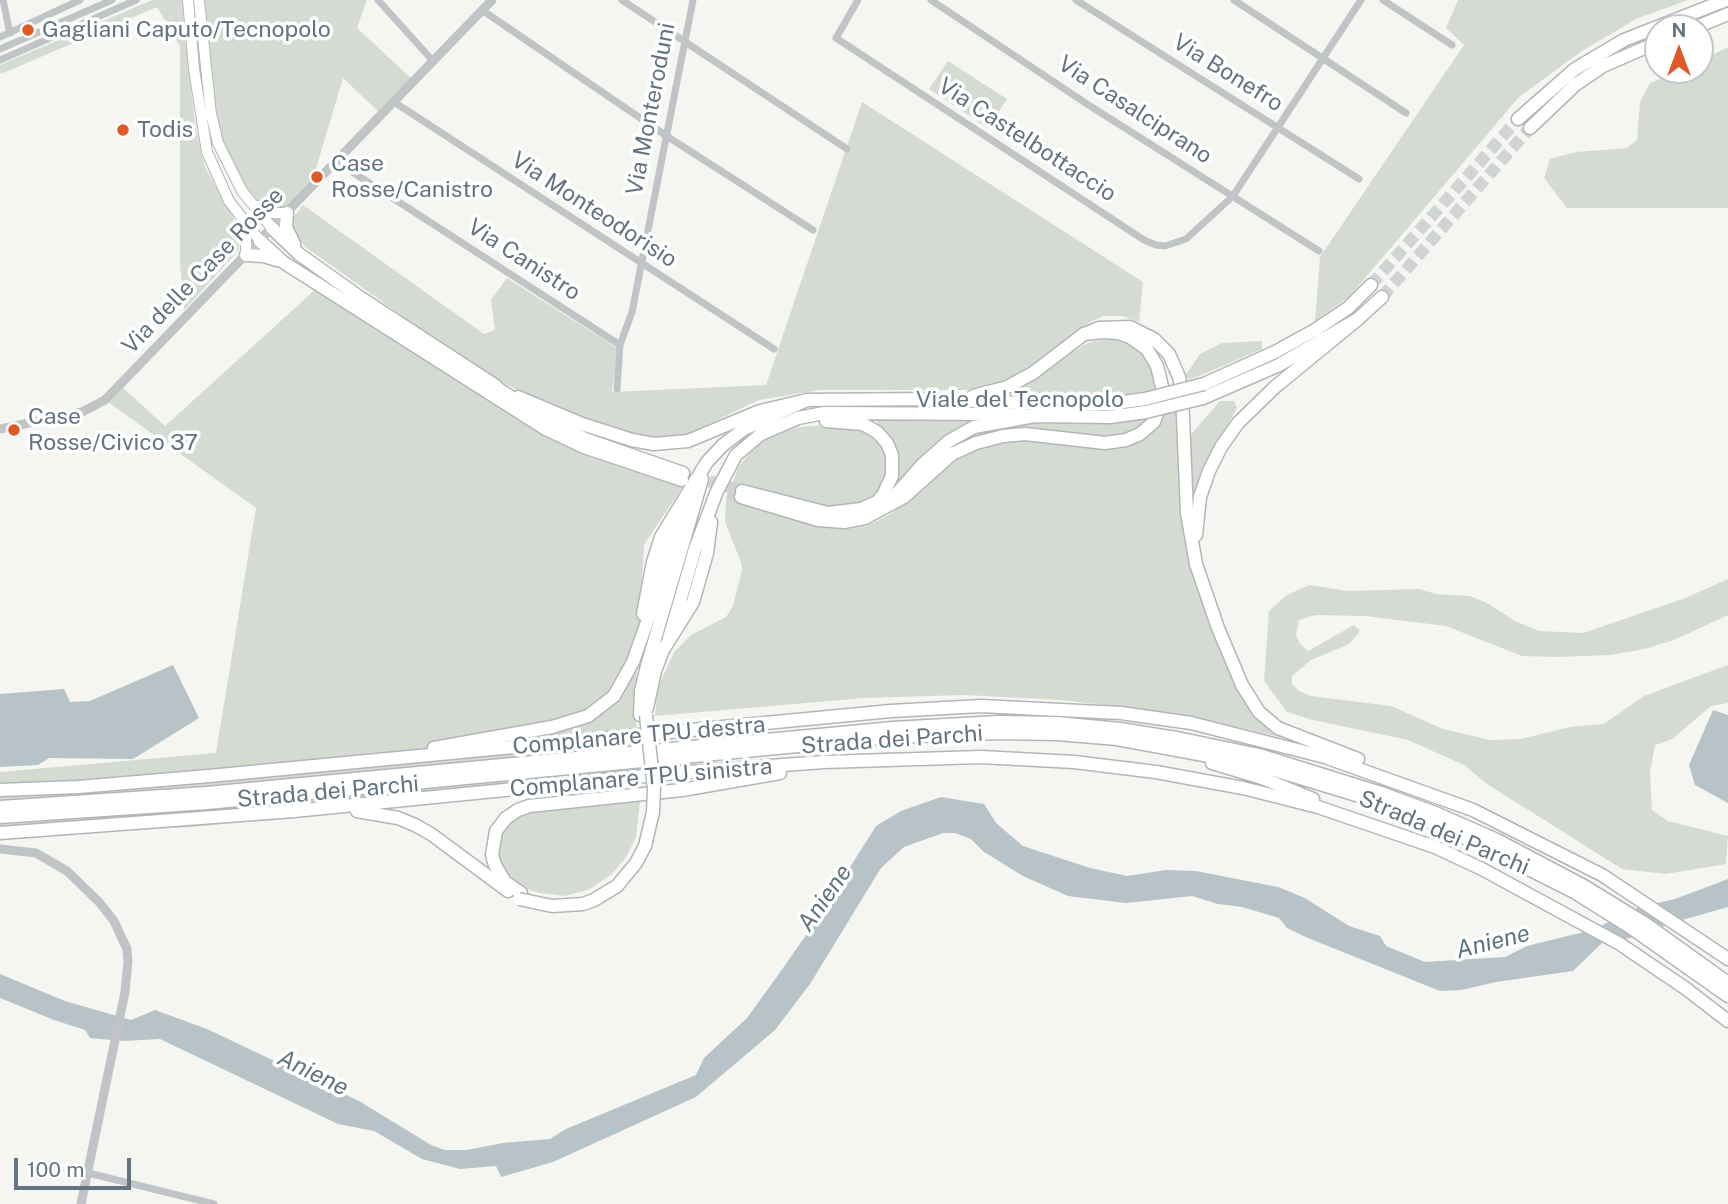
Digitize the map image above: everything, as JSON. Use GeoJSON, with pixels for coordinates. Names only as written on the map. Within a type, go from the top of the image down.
{"type":"FeatureCollection","features":[{"type":"Feature","properties":{"kind":"highway"},"geometry":{"type":"LineString","coordinates":[[1518,119],[1575,69],[1615,46],[1726,0]]}},
{"type":"Feature","properties":{"kind":"highway"},"geometry":{"type":"LineString","coordinates":[[1530,128],[1575,85],[1603,66],[1644,48]]}},
{"type":"Feature","properties":{"kind":"highway"},"geometry":{"type":"LineString","coordinates":[[287,213],[287,233],[299,254]]}},
{"type":"Feature","properties":{"kind":"highway"},"geometry":{"type":"LineString","coordinates":[[260,241],[284,262],[544,428],[584,447],[683,477],[585,439],[546,419],[299,254],[272,228]]}},
{"type":"Feature","properties":{"kind":"highway"},"geometry":{"type":"LineString","coordinates":[[246,255],[264,256],[284,262]]}},
{"type":"Feature","properties":{"kind":"highway","name":"Viale del Tecnopolo"},"geometry":{"type":"LineString","coordinates":[[1035,416],[1110,417],[1146,405],[1164,395],[1204,383],[1275,352],[1315,330],[1348,308],[1371,285]]}},
{"type":"Feature","properties":{"kind":"highway"},"geometry":{"type":"LineString","coordinates":[[1196,564],[1200,497],[1209,471],[1238,423],[1259,401],[1382,297]]}},
{"type":"Feature","properties":{"kind":"highway","name":"Viale del Tecnopolo"},"geometry":{"type":"LineString","coordinates":[[807,400],[1146,405],[1203,398],[1279,365],[1359,318]]}},
{"type":"Feature","properties":{"kind":"highway"},"geometry":{"type":"LineString","coordinates":[[930,400],[981,395],[1007,387],[1033,373],[1084,334],[1099,328],[1130,327],[1154,339],[1173,361],[1182,394],[1187,513],[1196,564],[1218,628],[1242,685],[1259,712],[1278,728],[1449,796],[1474,810]]}},
{"type":"Feature","properties":{"kind":"highway"},"geometry":{"type":"LineString","coordinates":[[784,423],[863,424],[877,432],[887,443],[893,466],[889,486],[877,502],[861,509],[828,513],[742,494],[818,520],[844,522],[876,513],[913,490],[952,454],[976,443],[1003,436],[1025,435],[1105,443],[1140,434],[1154,422],[1164,395],[1157,366],[1147,349],[1138,342],[1111,332],[1084,334]]}},
{"type":"Feature","properties":{"kind":"highway"},"geometry":{"type":"LineString","coordinates":[[488,382],[582,424],[654,444],[688,441],[761,411],[807,400]]}},
{"type":"Feature","properties":{"kind":"highway"},"geometry":{"type":"LineString","coordinates":[[354,762],[552,727],[588,716],[614,696],[633,662],[656,596],[683,501],[707,462],[744,429],[807,400]]}},
{"type":"Feature","properties":{"kind":"highway"},"geometry":{"type":"LineString","coordinates":[[643,715],[655,671],[668,642],[693,602],[707,553],[715,498],[730,464],[752,440],[784,423],[813,415],[859,412],[1035,416]]}},
{"type":"Feature","properties":{"kind":"highway"},"geometry":{"type":"LineString","coordinates":[[876,513],[923,464],[958,435],[983,424],[1035,416]]}},
{"type":"Feature","properties":{"kind":"highway"},"geometry":{"type":"LineString","coordinates":[[294,811],[366,811],[398,818],[431,834],[520,896],[552,906],[583,904],[617,886],[636,863],[645,846],[653,812],[654,788],[641,691],[707,462]]}},
{"type":"Feature","properties":{"kind":"highway","name":"Complanare TPU destra"},"geometry":{"type":"LineString","coordinates":[[0,791],[196,778],[891,711],[981,706],[1121,713],[1191,723],[1261,739],[1325,757],[1474,810],[1602,875],[1728,959]]}},
{"type":"Feature","properties":{"kind":"highway","name":"Strada dei Parchi"},"geometry":{"type":"LineString","coordinates":[[0,807],[207,793],[893,727],[998,722],[1057,723],[1132,731],[1259,755],[1381,793],[1497,840],[1579,889],[1646,924],[1728,996]]}},
{"type":"Feature","properties":{"kind":"highway","name":"Strada dei Parchi"},"geometry":{"type":"LineString","coordinates":[[0,817],[221,802],[891,737],[1058,734],[1117,739],[1258,765],[1379,802],[1579,889]]}},
{"type":"Feature","properties":{"kind":"highway"},"geometry":{"type":"LineString","coordinates":[[1117,739],[1143,749],[1200,760],[1262,778],[1400,834]]}},
{"type":"Feature","properties":{"kind":"highway","name":"Complanare TPU sinistra"},"geometry":{"type":"LineString","coordinates":[[0,833],[294,811],[675,773],[824,762],[981,757],[1074,762],[1156,772],[1268,794],[1400,834],[1482,869],[1620,944],[1728,1021]]}},
{"type":"Feature","properties":{"kind":"highway"},"geometry":{"type":"LineString","coordinates":[[520,896],[505,882],[492,855],[496,831],[506,818],[518,810],[529,806],[682,790],[746,777],[885,760]]}},
{"type":"Feature","properties":{"kind":"highway","name":"Strada dei Parchi"},"geometry":{"type":"LineString","coordinates":[[1698,967],[1728,983]]}},
{"type":"Feature","properties":{"kind":"main road"},"geometry":{"type":"LineString","coordinates":[[188,0],[194,69],[207,152],[229,201],[260,241]]}},
{"type":"Feature","properties":{"kind":"main road"},"geometry":{"type":"LineString","coordinates":[[199,0],[215,134],[223,158],[248,200],[272,228]]}},
{"type":"Feature","properties":{"kind":"main road"},"geometry":{"type":"LineString","coordinates":[[248,200],[270,213],[287,213]]}},
{"type":"Feature","properties":{"kind":"main road"},"geometry":{"type":"LineString","coordinates":[[246,225],[246,255]]}},
{"type":"Feature","properties":{"kind":"street"},"geometry":{"type":"LineString","coordinates":[[3,0],[10,33]]}},
{"type":"Feature","properties":{"kind":"street"},"geometry":{"type":"LineString","coordinates":[[0,37],[80,0]]}},
{"type":"Feature","properties":{"kind":"street"},"geometry":{"type":"LineString","coordinates":[[0,48],[112,0]]}},
{"type":"Feature","properties":{"kind":"street"},"geometry":{"type":"LineString","coordinates":[[0,60],[136,0]]}},
{"type":"Feature","properties":{"kind":"street"},"geometry":{"type":"LineString","coordinates":[[378,0],[433,61]]}},
{"type":"Feature","properties":{"kind":"street","name":"Via delle Case Rosse"},"geometry":{"type":"LineString","coordinates":[[0,429],[82,412],[97,405],[260,241],[492,0]]}},
{"type":"Feature","properties":{"kind":"street"},"geometry":{"type":"LineString","coordinates":[[622,0],[847,149]]}},
{"type":"Feature","properties":{"kind":"street","name":"Via Monteroduni"},"geometry":{"type":"LineString","coordinates":[[617,389],[620,345],[632,312],[693,0]]}},
{"type":"Feature","properties":{"kind":"street","name":"Via Castelbottaccio"},"geometry":{"type":"LineString","coordinates":[[859,0],[835,38],[1144,240],[1165,246],[1186,239],[1233,196],[1361,0]]}},
{"type":"Feature","properties":{"kind":"street","name":"Via Casalciprano"},"geometry":{"type":"LineString","coordinates":[[931,0],[1087,104],[1319,251]]}},
{"type":"Feature","properties":{"kind":"street","name":"Via Bonefro"},"geometry":{"type":"LineString","coordinates":[[1076,0],[1359,179]]}},
{"type":"Feature","properties":{"kind":"street"},"geometry":{"type":"LineString","coordinates":[[1234,0],[1406,113]]}},
{"type":"Feature","properties":{"kind":"street"},"geometry":{"type":"LineString","coordinates":[[1383,0],[1451,46]]}},
{"type":"Feature","properties":{"kind":"street"},"geometry":{"type":"LineString","coordinates":[[482,10],[665,135],[813,230]]}},
{"type":"Feature","properties":{"kind":"street","name":"Via Monteodorisio"},"geometry":{"type":"LineString","coordinates":[[394,102],[774,349]]}},
{"type":"Feature","properties":{"kind":"street","name":"Via Canistro"},"geometry":{"type":"LineString","coordinates":[[337,162],[620,345]]}},
{"type":"Feature","properties":{"kind":"street"},"geometry":{"type":"LineString","coordinates":[[0,849],[25,851],[48,858],[67,871],[114,921],[127,949],[125,992],[81,1204]]}},
{"type":"Feature","properties":{"kind":"street"},"geometry":{"type":"LineString","coordinates":[[88,1173],[214,1204]]}},
{"type":"Feature","properties":{"kind":"shaded area"},"geometry":{"type":"Polygon","coordinates":[[[152,0],[182,0],[195,125],[205,167],[239,228],[239,250],[184,310],[180,263],[180,46],[157,7],[1,74],[0,72],[0,65],[152,0]]]}},
{"type":"Feature","properties":{"kind":"shaded area"},"geometry":{"type":"Polygon","coordinates":[[[199,0],[367,0],[357,28],[414,81],[382,115],[343,78],[310,189],[272,228],[246,196],[218,143],[199,0]]]}},
{"type":"Feature","properties":{"kind":"shaded area"},"geometry":{"type":"Polygon","coordinates":[[[1458,0],[1688,0],[1644,14],[1582,51],[1519,97],[1349,297],[1315,321],[1320,257],[1464,45],[1446,28],[1458,0]]]}},
{"type":"Feature","properties":{"kind":"shaded area"},"geometry":{"type":"Polygon","coordinates":[[[1728,47],[1728,208],[1567,208],[1544,178],[1550,159],[1576,152],[1627,148],[1637,140],[1640,102],[1649,84],[1714,84],[1714,54],[1728,47]]]}},
{"type":"Feature","properties":{"kind":"shaded area"},"geometry":{"type":"Polygon","coordinates":[[[948,61],[1007,99],[988,128],[929,89],[948,61]]]}},
{"type":"Feature","properties":{"kind":"shaded area"},"geometry":{"type":"Polygon","coordinates":[[[862,102],[1143,282],[1139,322],[1123,316],[1103,316],[1085,325],[1022,372],[1006,380],[966,390],[820,390],[759,400],[688,434],[654,438],[583,421],[537,401],[471,365],[304,246],[293,230],[293,218],[303,205],[484,334],[495,330],[491,300],[507,278],[617,348],[612,392],[766,385],[862,102]]]}},
{"type":"Feature","properties":{"kind":"shaded area"},"geometry":{"type":"Polygon","coordinates":[[[317,288],[582,451],[683,486],[644,545],[635,702],[640,783],[192,827],[0,837],[0,772],[216,753],[256,508],[108,402],[122,387],[165,426],[317,288]]]}},
{"type":"Feature","properties":{"kind":"shaded area"},"geometry":{"type":"Polygon","coordinates":[[[1113,339],[1129,343],[1147,356],[1160,389],[1116,396],[1000,396],[1031,380],[1084,345],[1113,339]]]}},
{"type":"Feature","properties":{"kind":"shaded area"},"geometry":{"type":"Polygon","coordinates":[[[1262,341],[1262,349],[1190,379],[1185,376],[1200,354],[1222,343],[1262,341]]]}},
{"type":"Feature","properties":{"kind":"shaded area"},"geometry":{"type":"Polygon","coordinates":[[[1220,401],[1234,401],[1237,408],[1215,447],[1191,519],[1188,438],[1220,401]]]}},
{"type":"Feature","properties":{"kind":"shaded area"},"geometry":{"type":"Polygon","coordinates":[[[1179,411],[1185,542],[1189,558],[1237,687],[1253,713],[1283,738],[1209,720],[1122,707],[1061,700],[965,695],[864,698],[655,716],[657,689],[674,652],[691,635],[726,617],[733,606],[742,570],[725,522],[726,499],[739,466],[767,439],[798,427],[838,424],[869,432],[882,445],[888,459],[885,485],[870,501],[843,508],[739,502],[806,523],[839,529],[873,523],[892,513],[965,453],[1003,440],[1141,439],[1158,427],[1164,415],[1179,411]]]}},
{"type":"Feature","properties":{"kind":"shaded area"},"geometry":{"type":"Polygon","coordinates":[[[878,418],[975,419],[939,442],[892,492],[898,457],[890,435],[877,424],[878,418]]]}},
{"type":"Feature","properties":{"kind":"shaded area"},"geometry":{"type":"Polygon","coordinates":[[[1149,418],[1138,429],[1118,435],[1095,436],[1028,429],[984,434],[931,462],[974,431],[1025,422],[1149,418]]]}},
{"type":"Feature","properties":{"kind":"shaded area"},"geometry":{"type":"Polygon","coordinates":[[[1728,579],[1728,615],[1674,640],[1610,655],[1522,656],[1446,626],[1365,616],[1316,615],[1299,620],[1296,635],[1300,644],[1308,651],[1354,625],[1360,631],[1349,644],[1311,660],[1292,676],[1292,684],[1299,691],[1311,696],[1391,706],[1443,729],[1490,740],[1521,739],[1570,727],[1604,724],[1644,696],[1728,665],[1728,703],[1711,706],[1672,739],[1655,745],[1650,772],[1652,810],[1668,821],[1728,836],[1726,864],[1666,874],[1622,869],[1487,784],[1464,765],[1408,740],[1287,712],[1264,681],[1269,611],[1287,595],[1309,585],[1349,591],[1419,589],[1436,594],[1470,596],[1539,631],[1583,633],[1683,599],[1728,579]]]}},
{"type":"Feature","properties":{"kind":"shaded area"},"geometry":{"type":"Polygon","coordinates":[[[173,665],[199,718],[133,759],[49,758],[38,765],[0,767],[0,694],[64,689],[70,702],[90,701],[173,665]]]}},
{"type":"Feature","properties":{"kind":"shaded area"},"geometry":{"type":"Polygon","coordinates":[[[1713,710],[1728,715],[1728,803],[1695,785],[1689,765],[1713,710]]]}},
{"type":"Feature","properties":{"kind":"shaded area"},"geometry":{"type":"Polygon","coordinates":[[[941,797],[984,804],[996,823],[1023,846],[1090,868],[1127,876],[1166,870],[1196,871],[1278,887],[1305,898],[1349,926],[1380,936],[1386,946],[1425,962],[1505,957],[1527,946],[1592,930],[1640,907],[1675,899],[1728,879],[1728,907],[1668,924],[1641,936],[1602,943],[1573,971],[1461,990],[1440,991],[1308,938],[1287,928],[1279,918],[1242,907],[1218,904],[1192,896],[1126,903],[1068,896],[1023,876],[984,852],[971,839],[955,833],[943,833],[904,847],[881,868],[810,984],[775,1030],[696,1097],[553,1162],[501,1177],[496,1166],[460,1169],[422,1159],[374,1131],[338,1124],[160,1039],[123,1041],[90,1038],[85,1030],[0,998],[0,974],[65,1001],[131,1020],[155,1010],[207,1029],[359,1101],[431,1145],[445,1150],[467,1150],[503,1143],[550,1139],[566,1129],[696,1075],[704,1058],[747,1018],[776,978],[818,918],[876,826],[901,811],[941,797]]]}},
{"type":"Feature","properties":{"kind":"shaded area"},"geometry":{"type":"Polygon","coordinates":[[[640,801],[636,837],[627,856],[612,874],[588,890],[565,896],[540,893],[526,889],[514,881],[501,866],[497,849],[499,836],[515,816],[538,808],[640,801]]]}},
{"type":"Feature","properties":{"kind":"tunnel"},"geometry":{"type":"LineString","coordinates":[[1371,285],[1518,119]]}},
{"type":"Feature","properties":{"kind":"tunnel"},"geometry":{"type":"LineString","coordinates":[[1382,297],[1530,128]]}},
{"type":"Feature","properties":{"kind":"tunnel"},"geometry":{"type":"LineString","coordinates":[[692,476],[742,491]]}},
{"type":"Feature","properties":{"kind":"tunnel"},"geometry":{"type":"LineString","coordinates":[[693,483],[741,497]]}},
{"type":"Feature","properties":{"kind":"place","name":"Gagliani Caputo/Tecnopolo"},"geometry":{"type":"Point","coordinates":[28,30]}},
{"type":"Feature","properties":{"kind":"place","name":"Todis"},"geometry":{"type":"Point","coordinates":[123,130]}},
{"type":"Feature","properties":{"kind":"place","name":"Case Rosse/Canistro"},"geometry":{"type":"Point","coordinates":[317,177]}},
{"type":"Feature","properties":{"kind":"place","name":"Case Rosse/Civico 37"},"geometry":{"type":"Point","coordinates":[14,430]}},
{"type":"Feature","properties":{"kind":"water label","name":"Aniene"},"geometry":{"type":"Point","coordinates":[825,898]}},
{"type":"Feature","properties":{"kind":"water label","name":"Aniene"},"geometry":{"type":"Point","coordinates":[1493,942]}},
{"type":"Feature","properties":{"kind":"water label","name":"Aniene"},"geometry":{"type":"Point","coordinates":[313,1073]}}]}
